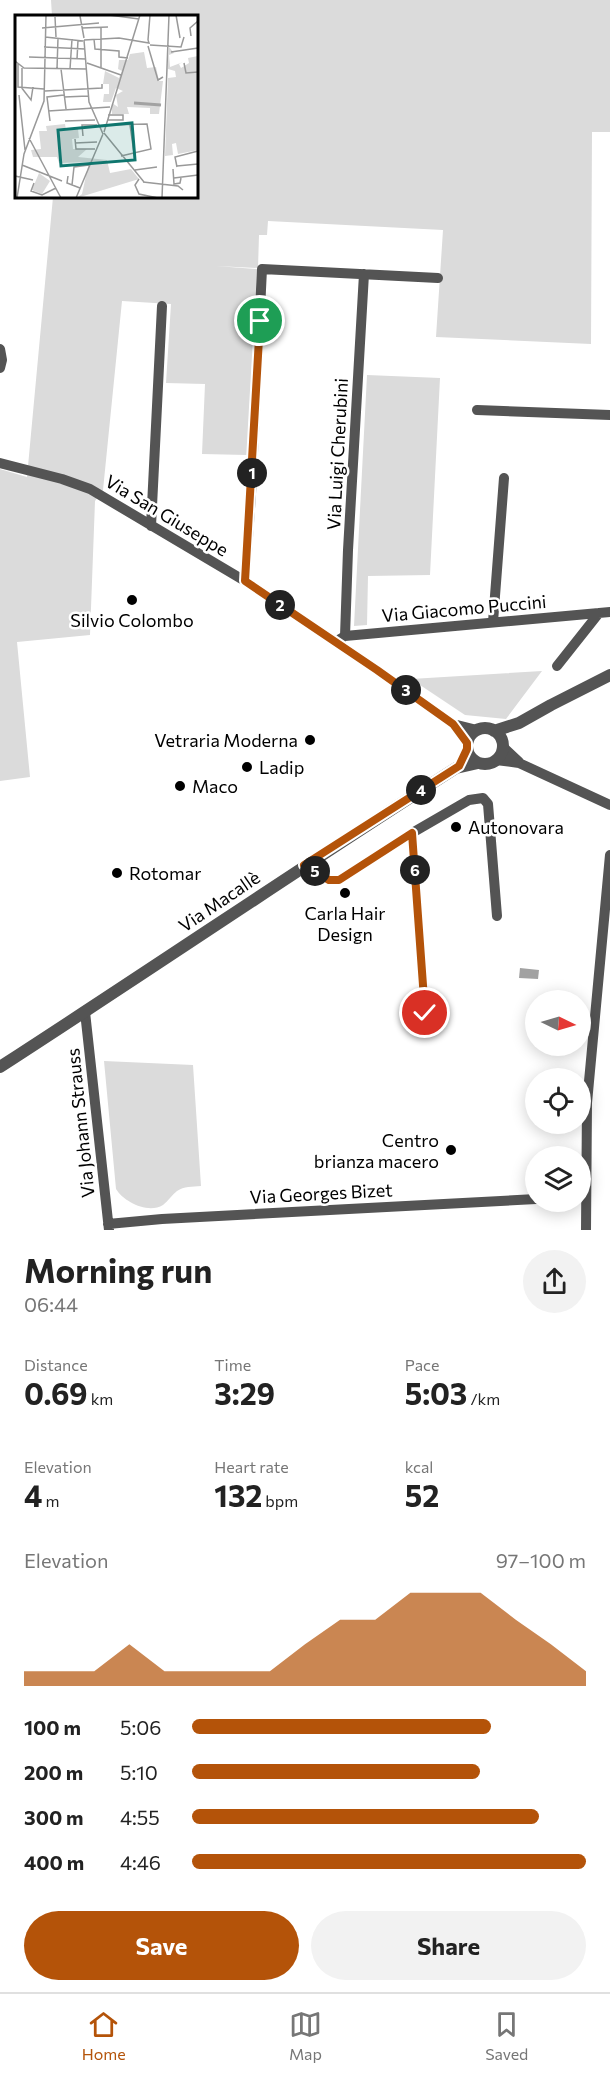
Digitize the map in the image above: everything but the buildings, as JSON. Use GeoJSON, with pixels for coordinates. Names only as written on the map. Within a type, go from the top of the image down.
{"type":"FeatureCollection","features":[{"type":"Feature","properties":{"kind":"street"},"geometry":{"type":"LineString","coordinates":[[245,581],[262,269],[438,278]]}},
{"type":"Feature","properties":{"kind":"street","name":"Via Luigi Cherubini"},"geometry":{"type":"LineString","coordinates":[[345,636],[364,274]]}},
{"type":"Feature","properties":{"kind":"street"},"geometry":{"type":"LineString","coordinates":[[152,526],[162,306]]}},
{"type":"Feature","properties":{"kind":"street"},"geometry":{"type":"LineString","coordinates":[[0,349],[2,360],[0,368]]}},
{"type":"Feature","properties":{"kind":"street"},"geometry":{"type":"LineString","coordinates":[[477,410],[610,415]]}},
{"type":"Feature","properties":{"kind":"street","name":"Via San Giuseppe"},"geometry":{"type":"LineString","coordinates":[[0,463],[62,479],[90,489],[245,581],[453,724],[477,730]]}},
{"type":"Feature","properties":{"kind":"street"},"geometry":{"type":"LineString","coordinates":[[493,622],[504,478]]}},
{"type":"Feature","properties":{"kind":"street","name":"Via Giacomo Puccini"},"geometry":{"type":"LineString","coordinates":[[335,642],[345,636],[604,613]]}},
{"type":"Feature","properties":{"kind":"street","name":"Via Giacomo Puccini"},"geometry":{"type":"LineString","coordinates":[[556,666],[604,613]]}},
{"type":"Feature","properties":{"kind":"street"},"geometry":{"type":"LineString","coordinates":[[494,731],[519,723],[610,675]]}},
{"type":"Feature","properties":{"kind":"street"},"geometry":{"type":"LineString","coordinates":[[467,746],[471,758],[478,763],[486,764],[496,760],[501,754],[503,745],[519,723]]}},
{"type":"Feature","properties":{"kind":"street","name":"Via San Giuseppe"},"geometry":{"type":"LineString","coordinates":[[453,724],[467,746]]}},
{"type":"Feature","properties":{"kind":"street"},"geometry":{"type":"LineString","coordinates":[[459,766],[470,736],[483,728],[494,731],[519,763]]}},
{"type":"Feature","properties":{"kind":"street"},"geometry":{"type":"LineString","coordinates":[[496,760],[519,763],[610,805]]}},
{"type":"Feature","properties":{"kind":"street","name":"Via Macallè"},"geometry":{"type":"LineString","coordinates":[[0,1067],[304,865],[459,766],[478,763]]}},
{"type":"Feature","properties":{"kind":"street"},"geometry":{"type":"LineString","coordinates":[[304,865],[329,880],[339,880],[412,833],[474,798],[483,798],[488,804],[497,916]]}},
{"type":"Feature","properties":{"kind":"street"},"geometry":{"type":"LineString","coordinates":[[412,833],[425,1013]]}},
{"type":"Feature","properties":{"kind":"street"},"geometry":{"type":"LineString","coordinates":[[585,1146],[610,855]]}},
{"type":"Feature","properties":{"kind":"street","name":"Via Johann Strauss"},"geometry":{"type":"LineString","coordinates":[[85,1012],[109,1227]]}},
{"type":"Feature","properties":{"kind":"street","name":"Via Georges Bizet"},"geometry":{"type":"LineString","coordinates":[[109,1227],[184,1218],[525,1200]]}},
{"type":"Feature","properties":{"kind":"street"},"geometry":{"type":"LineString","coordinates":[[584,1212],[586,1230]]}},
{"type":"Feature","properties":{"kind":"shaded area"},"geometry":{"type":"Polygon","coordinates":[[[51,0],[610,0],[610,132],[592,132],[591,344],[436,337],[443,230],[268,221],[267,235],[259,235],[258,268],[216,266],[257,269],[247,455],[202,454],[205,384],[166,383],[171,304],[122,301],[103,490],[95,501],[90,635],[17,642],[30,777],[0,781],[0,469],[27,477],[53,198],[198,198],[198,15],[52,15],[51,0]]]}},
{"type":"Feature","properties":{"kind":"shaded area"},"geometry":{"type":"Polygon","coordinates":[[[367,375],[440,378],[430,575],[368,576],[367,625],[354,626],[367,375]]]}},
{"type":"Feature","properties":{"kind":"shaded area"},"geometry":{"type":"Polygon","coordinates":[[[542,671],[506,719],[465,715],[411,679],[542,671]]]}},
{"type":"Feature","properties":{"kind":"shaded area"},"geometry":{"type":"Polygon","coordinates":[[[520,968],[539,970],[538,979],[519,978],[520,968]]]}},
{"type":"Feature","properties":{"kind":"shaded area"},"geometry":{"type":"Polygon","coordinates":[[[104,1061],[193,1065],[201,1186],[180,1189],[163,1205],[150,1208],[130,1202],[116,1189],[104,1061]]]}},
{"type":"Feature","properties":{"kind":"place","name":"Silvio Colombo"},"geometry":{"type":"Point","coordinates":[132,600]}},
{"type":"Feature","properties":{"kind":"place","name":"Vetraria Moderna"},"geometry":{"type":"Point","coordinates":[310,740]}},
{"type":"Feature","properties":{"kind":"place","name":"Ladip"},"geometry":{"type":"Point","coordinates":[247,767]}},
{"type":"Feature","properties":{"kind":"place","name":"Maco"},"geometry":{"type":"Point","coordinates":[180,786]}},
{"type":"Feature","properties":{"kind":"place","name":"Autonovara"},"geometry":{"type":"Point","coordinates":[456,827]}},
{"type":"Feature","properties":{"kind":"place","name":"Rotomar"},"geometry":{"type":"Point","coordinates":[117,873]}},
{"type":"Feature","properties":{"kind":"place","name":"Carla Hair Design"},"geometry":{"type":"Point","coordinates":[345,893]}},
{"type":"Feature","properties":{"kind":"place","name":"Centro brianza macero"},"geometry":{"type":"Point","coordinates":[451,1150]}},
{"type":"Feature","properties":{"kind":"route"},"geometry":{"type":"LineString","coordinates":[[260,321],[245,581],[453,724],[467,743],[467,749],[459,766],[304,865],[329,880],[339,880],[412,833],[425,1013]]}}]}
